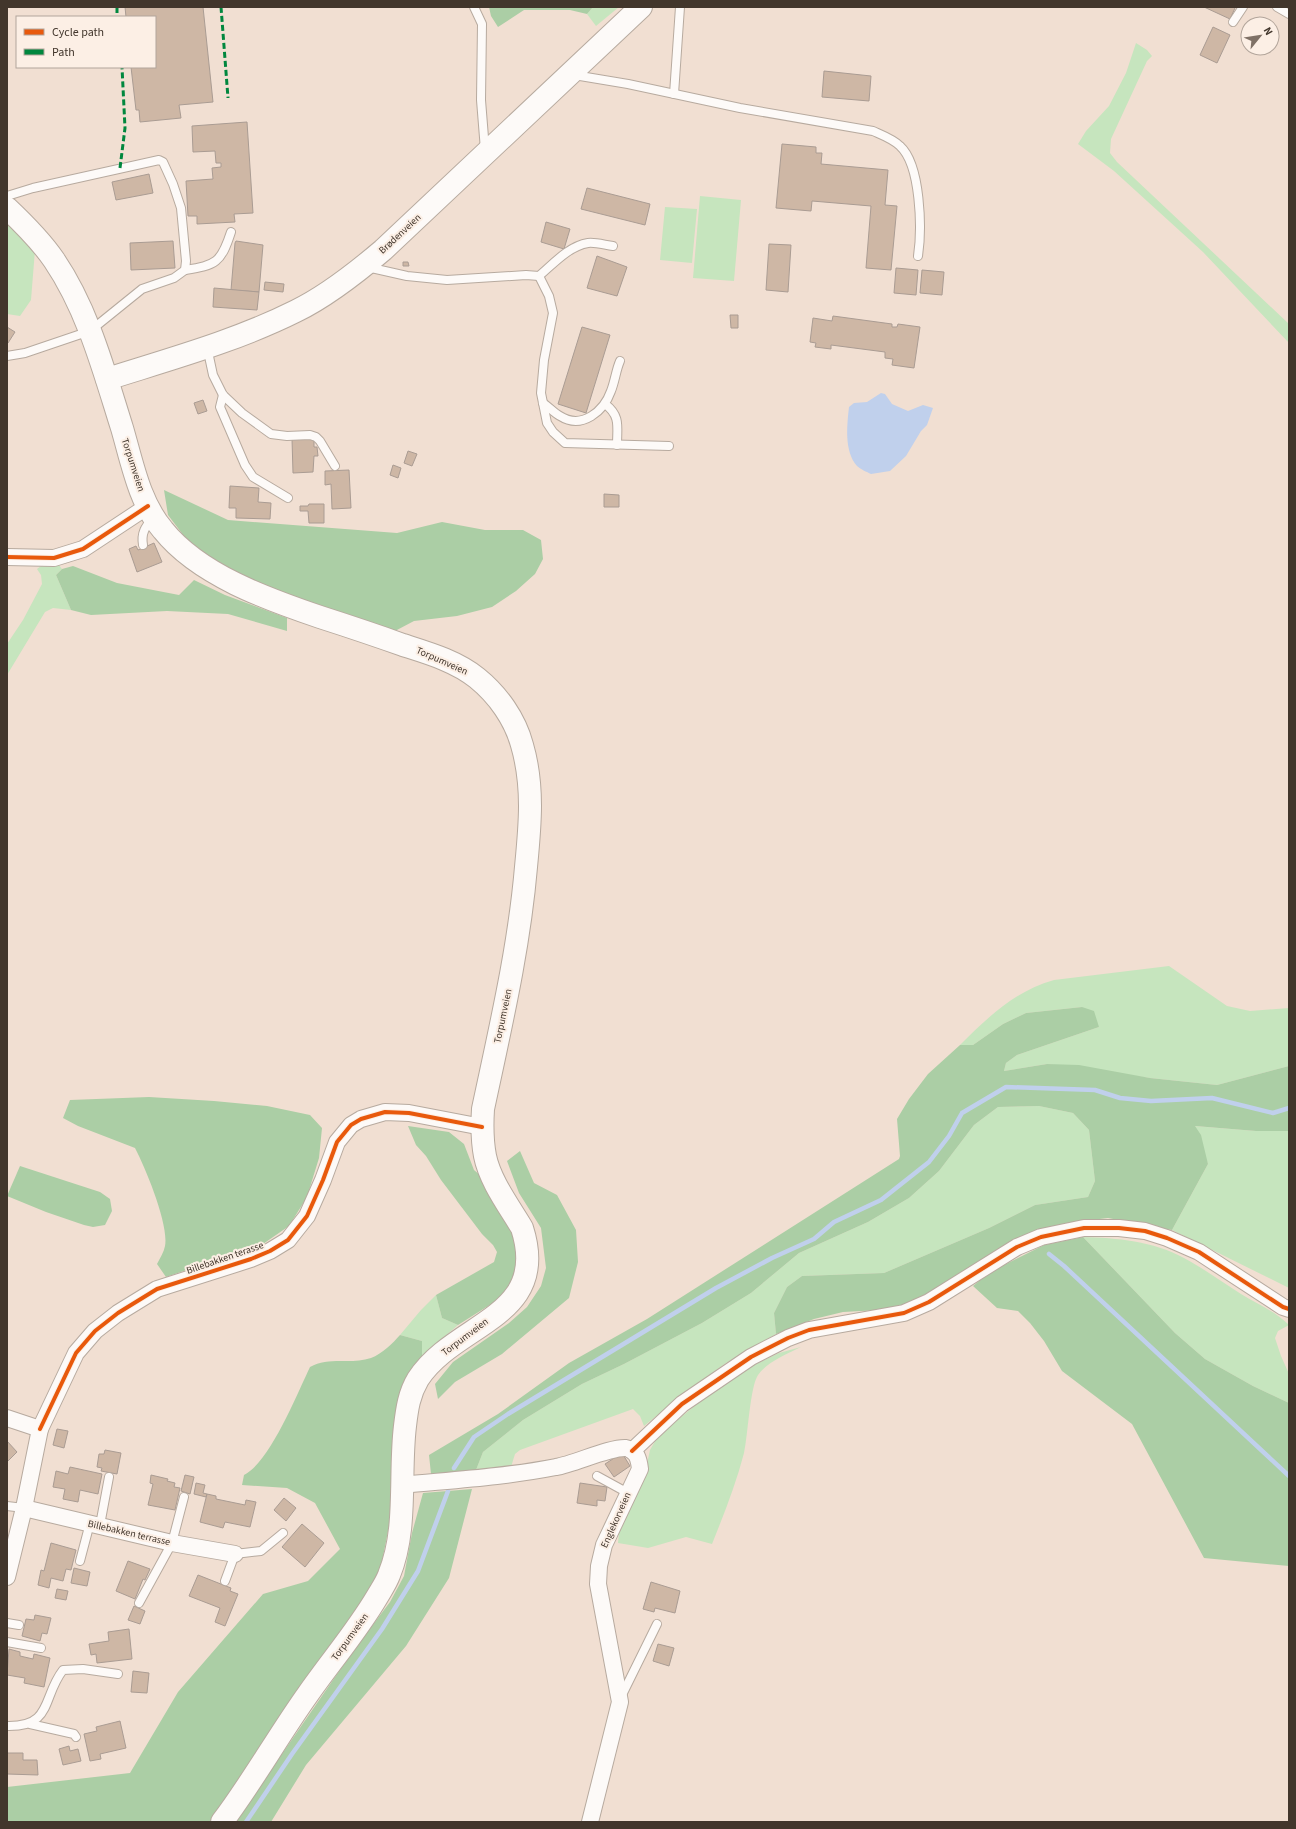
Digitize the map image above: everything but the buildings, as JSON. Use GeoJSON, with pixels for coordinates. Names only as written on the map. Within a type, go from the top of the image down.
{"type":"FeatureCollection","features":[{"type":"Feature","properties":{"kind":"main road","name":"Brødenveien"},"geometry":{"type":"LineString","coordinates":[[107,379],[207,347],[297,311],[326,293],[364,266],[641,7]]}},
{"type":"Feature","properties":{"kind":"main road","name":"Torpumveien"},"geometry":{"type":"LineString","coordinates":[[7,208],[31,232],[54,260],[76,298],[90,331],[107,379],[140,488],[151,512],[170,539],[193,559],[229,580],[258,594],[435,655],[468,672],[490,689],[505,708],[516,727],[527,762],[530,785],[531,822],[520,928],[483,1109],[482,1127],[485,1157],[496,1184],[522,1228],[527,1248],[528,1267],[524,1281],[514,1299],[496,1315],[437,1358],[419,1379],[408,1404],[402,1445],[402,1485],[398,1540],[389,1576],[364,1619],[303,1701],[222,1822]]}},
{"type":"Feature","properties":{"kind":"street"},"geometry":{"type":"LineString","coordinates":[[7,557],[54,558],[83,549],[151,512]]}},
{"type":"Feature","properties":{"kind":"street","name":"Billebakken terasse"},"geometry":{"type":"LineString","coordinates":[[40,1429],[76,1353],[95,1331],[118,1313],[157,1289],[251,1259],[270,1251],[288,1240],[307,1216],[323,1180],[337,1142],[351,1125],[361,1119],[385,1112],[409,1113],[482,1127]]}},
{"type":"Feature","properties":{"kind":"street"},"geometry":{"type":"LineString","coordinates":[[402,1485],[508,1475],[556,1467],[613,1450],[627,1448],[632,1451],[682,1404],[751,1357],[788,1338],[809,1330],[904,1313],[929,1302],[1017,1247],[1041,1237],[1084,1228],[1119,1228],[1144,1231],[1167,1238],[1199,1252],[1232,1275],[1289,1309]]}},
{"type":"Feature","properties":{"kind":"street"},"geometry":{"type":"LineString","coordinates":[[7,1418],[40,1429],[24,1508],[7,1577]]}},
{"type":"Feature","properties":{"kind":"street","name":"Englekorveien"},"geometry":{"type":"LineString","coordinates":[[590,1822],[620,1699],[598,1584],[599,1566],[604,1545],[640,1469],[639,1459],[632,1451]]}},
{"type":"Feature","properties":{"kind":"street","name":"Billebakken terrasse"},"geometry":{"type":"LineString","coordinates":[[24,1508],[172,1543],[235,1554]]}},
{"type":"Feature","properties":{"kind":"lane"},"geometry":{"type":"LineString","coordinates":[[474,7],[482,24],[482,100],[486,152]]}},
{"type":"Feature","properties":{"kind":"lane"},"geometry":{"type":"LineString","coordinates":[[674,94],[680,7]]}},
{"type":"Feature","properties":{"kind":"lane"},"geometry":{"type":"LineString","coordinates":[[1233,22],[1243,7]]}},
{"type":"Feature","properties":{"kind":"lane"},"geometry":{"type":"LineString","coordinates":[[1277,7],[1289,14]]}},
{"type":"Feature","properties":{"kind":"lane"},"geometry":{"type":"LineString","coordinates":[[570,74],[628,84],[761,112],[873,131],[900,145],[911,159],[917,181],[921,241],[918,256]]}},
{"type":"Feature","properties":{"kind":"lane"},"geometry":{"type":"LineString","coordinates":[[7,196],[33,188],[159,160],[163,162],[174,184],[181,208],[186,261],[185,270]]}},
{"type":"Feature","properties":{"kind":"lane"},"geometry":{"type":"LineString","coordinates":[[7,356],[25,353],[90,331],[142,289],[174,278],[185,270],[207,267],[216,262],[226,248],[231,232]]}},
{"type":"Feature","properties":{"kind":"lane"},"geometry":{"type":"LineString","coordinates":[[364,266],[407,276],[447,280],[526,275],[539,276],[567,253],[577,247],[589,243],[613,246]]}},
{"type":"Feature","properties":{"kind":"lane"},"geometry":{"type":"LineString","coordinates":[[539,276],[549,296],[553,313],[544,360],[541,393],[547,423],[553,432],[565,443],[669,446]]}},
{"type":"Feature","properties":{"kind":"lane"},"geometry":{"type":"LineString","coordinates":[[207,347],[213,375],[223,395],[242,413],[271,434],[287,436],[310,435],[316,437],[335,466]]}},
{"type":"Feature","properties":{"kind":"lane"},"geometry":{"type":"LineString","coordinates":[[543,403],[562,417],[576,421],[589,418],[596,414],[605,404],[611,391],[620,360]]}},
{"type":"Feature","properties":{"kind":"lane"},"geometry":{"type":"LineString","coordinates":[[223,395],[220,407],[245,465],[253,477],[288,498]]}},
{"type":"Feature","properties":{"kind":"lane"},"geometry":{"type":"LineString","coordinates":[[605,404],[616,414],[617,445]]}},
{"type":"Feature","properties":{"kind":"lane"},"geometry":{"type":"LineString","coordinates":[[143,545],[141,536],[151,512]]}},
{"type":"Feature","properties":{"kind":"lane"},"geometry":{"type":"LineString","coordinates":[[598,1476],[628,1493]]}},
{"type":"Feature","properties":{"kind":"lane"},"geometry":{"type":"LineString","coordinates":[[80,1561],[95,1524],[109,1477]]}},
{"type":"Feature","properties":{"kind":"lane"},"geometry":{"type":"LineString","coordinates":[[139,1603],[172,1543],[184,1497]]}},
{"type":"Feature","properties":{"kind":"lane"},"geometry":{"type":"LineString","coordinates":[[7,1506],[24,1508]]}},
{"type":"Feature","properties":{"kind":"lane"},"geometry":{"type":"LineString","coordinates":[[225,1581],[235,1554],[261,1551],[283,1533]]}},
{"type":"Feature","properties":{"kind":"lane"},"geometry":{"type":"LineString","coordinates":[[7,1623],[19,1625]]}},
{"type":"Feature","properties":{"kind":"lane"},"geometry":{"type":"LineString","coordinates":[[620,1699],[657,1624]]}},
{"type":"Feature","properties":{"kind":"lane"},"geometry":{"type":"LineString","coordinates":[[7,1642],[41,1648]]}},
{"type":"Feature","properties":{"kind":"lane"},"geometry":{"type":"LineString","coordinates":[[30,1724],[43,1713],[55,1680],[63,1670],[83,1669],[118,1674]]}},
{"type":"Feature","properties":{"kind":"lane"},"geometry":{"type":"LineString","coordinates":[[7,1726],[30,1724],[74,1734],[76,1738]]}},
{"type":"Feature","properties":{"kind":"green space"},"geometry":{"type":"Polygon","coordinates":[[[489,7],[593,7],[587,14],[570,10],[524,10],[498,27],[491,16],[489,7]]]}},
{"type":"Feature","properties":{"kind":"green space"},"geometry":{"type":"Polygon","coordinates":[[[593,7],[619,7],[596,26],[587,14],[593,7]]]}},
{"type":"Feature","properties":{"kind":"green space"},"geometry":{"type":"Polygon","coordinates":[[[1136,43],[1147,50],[1152,56],[1147,61],[1111,139],[1110,153],[1117,162],[1289,324],[1289,343],[1203,252],[1114,171],[1078,144],[1086,131],[1109,106],[1126,73],[1136,43]]]}},
{"type":"Feature","properties":{"kind":"green space"},"geometry":{"type":"Polygon","coordinates":[[[700,196],[741,200],[734,281],[693,278],[700,196]]]}},
{"type":"Feature","properties":{"kind":"green space"},"geometry":{"type":"Polygon","coordinates":[[[665,207],[697,209],[692,263],[660,260],[665,207]]]}},
{"type":"Feature","properties":{"kind":"green space"},"geometry":{"type":"Polygon","coordinates":[[[7,220],[35,250],[31,300],[20,316],[7,314],[7,220]]]}},
{"type":"Feature","properties":{"kind":"green space"},"geometry":{"type":"Polygon","coordinates":[[[164,490],[228,520],[397,533],[442,522],[485,530],[523,530],[541,540],[543,559],[535,574],[516,591],[492,607],[457,616],[414,621],[395,631],[279,593],[219,564],[190,544],[168,515],[164,490]]]}},
{"type":"Feature","properties":{"kind":"green space"},"geometry":{"type":"Polygon","coordinates":[[[45,563],[58,564],[62,569],[56,575],[71,610],[53,608],[45,612],[7,675],[7,644],[23,620],[42,584],[41,575],[37,569],[45,563]]]}},
{"type":"Feature","properties":{"kind":"green space"},"geometry":{"type":"Polygon","coordinates":[[[73,566],[117,583],[179,595],[194,580],[225,595],[287,618],[287,631],[228,614],[167,611],[91,615],[71,610],[56,575],[62,569],[73,566]]]}},
{"type":"Feature","properties":{"kind":"green space"},"geometry":{"type":"Polygon","coordinates":[[[1169,966],[1227,1006],[1250,1011],[1289,1008],[1289,1066],[1217,1085],[1150,1078],[1047,1064],[1004,1071],[1006,1063],[1017,1055],[1099,1027],[1082,1007],[1026,1013],[1003,1024],[973,1045],[960,1045],[1003,1006],[1040,985],[1054,980],[1169,966]]]}},
{"type":"Feature","properties":{"kind":"green space"},"geometry":{"type":"Polygon","coordinates":[[[1082,1007],[1094,1011],[1099,1027],[1017,1055],[1006,1063],[1004,1071],[1047,1064],[1079,1065],[1150,1078],[1217,1085],[1289,1066],[1289,1131],[1256,1131],[1195,1126],[1201,1135],[1208,1164],[1172,1230],[1108,1218],[1074,1222],[1033,1233],[993,1254],[926,1294],[903,1305],[880,1310],[843,1312],[814,1319],[776,1334],[774,1313],[787,1287],[802,1276],[884,1273],[989,1228],[1035,1205],[1088,1197],[1095,1181],[1089,1130],[1073,1113],[1039,1106],[998,1107],[974,1125],[939,1171],[909,1198],[868,1222],[799,1253],[751,1293],[702,1323],[624,1364],[582,1384],[523,1420],[483,1452],[476,1470],[431,1474],[429,1455],[498,1414],[569,1363],[647,1319],[899,1159],[897,1119],[909,1099],[928,1074],[960,1045],[973,1045],[1003,1024],[1026,1013],[1082,1007]]]}},
{"type":"Feature","properties":{"kind":"green space"},"geometry":{"type":"Polygon","coordinates":[[[149,1097],[267,1106],[310,1115],[322,1128],[319,1158],[307,1197],[289,1226],[263,1244],[166,1277],[157,1264],[165,1246],[164,1225],[156,1197],[135,1148],[78,1126],[63,1118],[70,1100],[149,1097]]]}},
{"type":"Feature","properties":{"kind":"green space"},"geometry":{"type":"Polygon","coordinates":[[[1039,1106],[1073,1113],[1089,1130],[1095,1181],[1088,1197],[1035,1205],[989,1228],[884,1273],[802,1276],[787,1287],[774,1313],[776,1334],[726,1363],[686,1392],[644,1426],[640,1416],[633,1409],[520,1450],[515,1454],[511,1467],[476,1470],[483,1452],[523,1420],[582,1384],[624,1364],[702,1323],[751,1293],[799,1253],[868,1222],[909,1198],[939,1171],[974,1125],[998,1107],[1039,1106]]]}},
{"type":"Feature","properties":{"kind":"green space"},"geometry":{"type":"Polygon","coordinates":[[[408,1126],[449,1132],[464,1144],[474,1170],[488,1182],[506,1214],[520,1261],[507,1294],[458,1325],[442,1318],[436,1295],[494,1262],[497,1252],[441,1180],[426,1156],[416,1145],[408,1126]]]}},
{"type":"Feature","properties":{"kind":"green space"},"geometry":{"type":"Polygon","coordinates":[[[1194,1126],[1256,1131],[1289,1131],[1289,1288],[1172,1230],[1208,1164],[1194,1126]]]}},
{"type":"Feature","properties":{"kind":"green space"},"geometry":{"type":"Polygon","coordinates":[[[520,1151],[534,1183],[557,1195],[576,1230],[578,1262],[569,1298],[502,1354],[455,1382],[438,1399],[435,1384],[453,1362],[509,1323],[527,1307],[541,1286],[546,1268],[541,1228],[519,1193],[507,1161],[520,1151]]]}},
{"type":"Feature","properties":{"kind":"green space"},"geometry":{"type":"Polygon","coordinates":[[[20,1166],[100,1192],[110,1199],[112,1211],[105,1225],[93,1227],[84,1225],[46,1212],[7,1196],[20,1166]]]}},
{"type":"Feature","properties":{"kind":"green space"},"geometry":{"type":"Polygon","coordinates":[[[1083,1237],[1109,1238],[1147,1244],[1172,1252],[1198,1266],[1283,1320],[1289,1325],[1278,1331],[1275,1338],[1289,1374],[1289,1403],[1253,1386],[1205,1359],[1175,1333],[1083,1237]]]}},
{"type":"Feature","properties":{"kind":"green space"},"geometry":{"type":"Polygon","coordinates":[[[1083,1237],[1175,1333],[1205,1359],[1253,1386],[1289,1403],[1289,1566],[1204,1558],[1132,1424],[1062,1371],[1044,1341],[1030,1323],[1018,1311],[997,1308],[973,1286],[990,1272],[1044,1245],[1083,1237]]]}},
{"type":"Feature","properties":{"kind":"green space"},"geometry":{"type":"Polygon","coordinates":[[[436,1295],[442,1318],[458,1325],[422,1356],[422,1341],[400,1335],[436,1295]]]}},
{"type":"Feature","properties":{"kind":"green space"},"geometry":{"type":"Polygon","coordinates":[[[400,1335],[422,1341],[422,1356],[410,1372],[391,1479],[390,1521],[381,1567],[371,1590],[302,1686],[210,1822],[7,1822],[7,1787],[130,1773],[178,1692],[263,1594],[308,1581],[340,1549],[315,1503],[287,1488],[242,1485],[244,1475],[254,1468],[273,1442],[310,1367],[325,1362],[356,1361],[371,1358],[391,1345],[400,1335]]]}},
{"type":"Feature","properties":{"kind":"green space"},"geometry":{"type":"Polygon","coordinates":[[[801,1347],[772,1362],[762,1370],[755,1381],[741,1465],[734,1488],[712,1544],[686,1537],[648,1548],[618,1543],[619,1532],[631,1499],[643,1482],[650,1450],[658,1436],[720,1385],[752,1366],[779,1353],[801,1347]]]}},
{"type":"Feature","properties":{"kind":"green space"},"geometry":{"type":"Polygon","coordinates":[[[472,1489],[449,1578],[406,1646],[306,1765],[271,1822],[235,1822],[353,1651],[390,1602],[404,1576],[412,1533],[423,1493],[472,1489]]]}},
{"type":"Feature","properties":{"kind":"water"},"geometry":{"type":"Polygon","coordinates":[[[881,393],[885,394],[892,404],[908,411],[923,405],[933,408],[927,425],[921,431],[906,456],[890,471],[871,474],[857,466],[850,453],[847,438],[849,407],[854,403],[867,402],[881,393]]]}},
{"type":"Feature","properties":{"kind":"waterway"},"geometry":{"type":"LineString","coordinates":[[454,1468],[474,1437],[508,1414],[716,1288],[772,1258],[814,1239],[834,1222],[881,1200],[929,1162],[949,1136],[962,1113],[1006,1087],[1095,1090],[1120,1098],[1151,1101],[1212,1098],[1273,1113],[1289,1108]]}},
{"type":"Feature","properties":{"kind":"waterway"},"geometry":{"type":"LineString","coordinates":[[1049,1254],[1064,1266],[1289,1476]]}},
{"type":"Feature","properties":{"kind":"waterway"},"geometry":{"type":"LineString","coordinates":[[246,1822],[292,1754],[382,1629],[418,1571],[448,1491]]}},
{"type":"Feature","properties":{"kind":"marked path"},"geometry":{"type":"LineString","coordinates":[[117,7],[117,16]]}},
{"type":"Feature","properties":{"kind":"marked path"},"geometry":{"type":"LineString","coordinates":[[221,7],[228,98]]}},
{"type":"Feature","properties":{"kind":"marked path"},"geometry":{"type":"LineString","coordinates":[[120,168],[125,128],[122,68]]}},
{"type":"Feature","properties":{"kind":"cycle path"},"geometry":{"type":"LineString","coordinates":[[7,557],[54,558],[83,549],[148,506]]}},
{"type":"Feature","properties":{"kind":"cycle path"},"geometry":{"type":"LineString","coordinates":[[40,1429],[76,1353],[95,1331],[118,1313],[157,1289],[251,1259],[270,1251],[288,1240],[307,1216],[323,1180],[337,1142],[351,1125],[361,1119],[385,1112],[409,1113],[482,1127]]}},
{"type":"Feature","properties":{"kind":"cycle path"},"geometry":{"type":"LineString","coordinates":[[632,1451],[682,1404],[751,1357],[788,1338],[809,1330],[904,1313],[929,1302],[1017,1247],[1041,1237],[1084,1228],[1119,1228],[1145,1231],[1167,1238],[1199,1252],[1283,1307],[1289,1309]]}}]}
